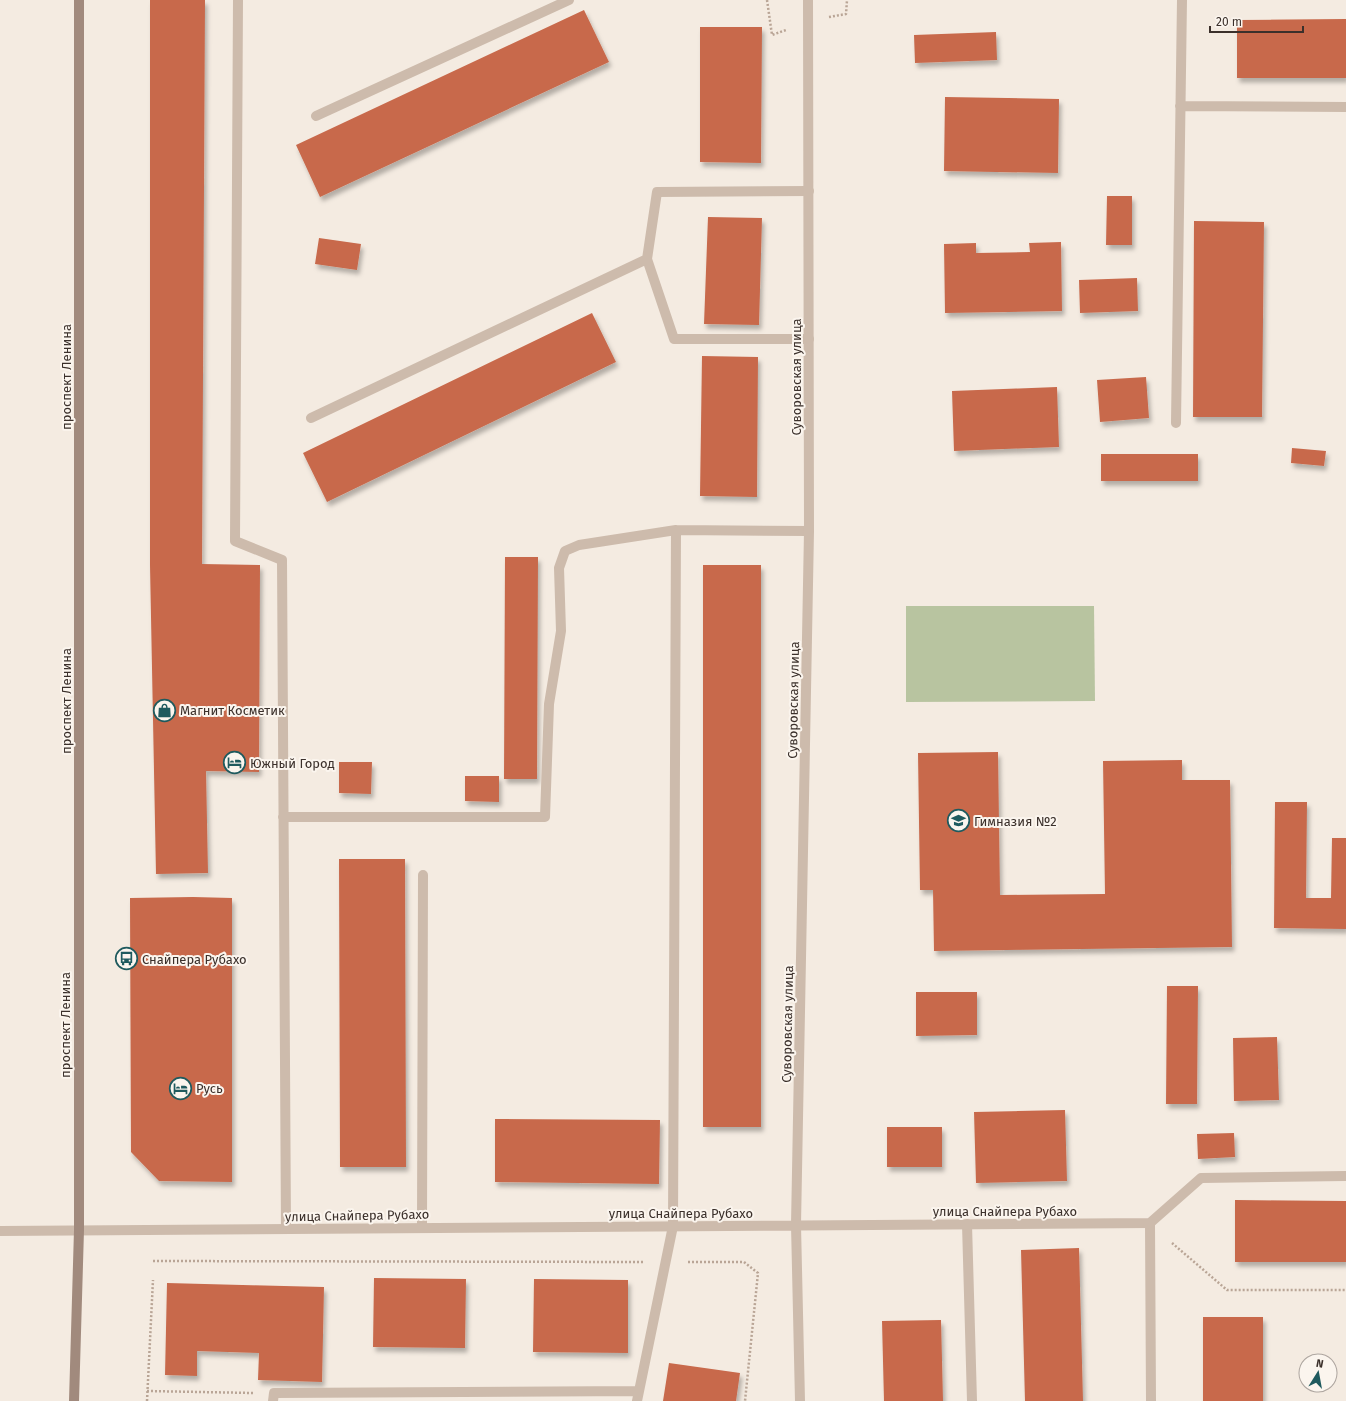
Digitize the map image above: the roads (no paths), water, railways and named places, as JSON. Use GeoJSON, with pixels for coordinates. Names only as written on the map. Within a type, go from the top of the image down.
{"type":"FeatureCollection","features":[{"type":"Feature","properties":{"kind":"street","name":"проспект Ленина"},"geometry":{"type":"LineString","coordinates":[[74,1401],[79,1230],[79,0]]}},
{"type":"Feature","properties":{"kind":"street"},"geometry":{"type":"LineString","coordinates":[[238,0],[234,541],[282,560],[286,1229]]}},
{"type":"Feature","properties":{"kind":"street"},"geometry":{"type":"LineString","coordinates":[[316,116],[569,0]]}},
{"type":"Feature","properties":{"kind":"street","name":"Суворовская улица"},"geometry":{"type":"LineString","coordinates":[[800,1401],[796,1225],[810,531],[808,0]]}},
{"type":"Feature","properties":{"kind":"street"},"geometry":{"type":"LineString","coordinates":[[1176,424],[1182,0]]}},
{"type":"Feature","properties":{"kind":"street"},"geometry":{"type":"LineString","coordinates":[[1180,106],[1346,107]]}},
{"type":"Feature","properties":{"kind":"street"},"geometry":{"type":"LineString","coordinates":[[809,191],[657,192],[647,259],[674,338],[809,339]]}},
{"type":"Feature","properties":{"kind":"street"},"geometry":{"type":"LineString","coordinates":[[311,418],[647,259]]}},
{"type":"Feature","properties":{"kind":"street"},"geometry":{"type":"LineString","coordinates":[[283,817],[545,817],[549,704],[561,631],[559,568],[565,551],[579,545],[676,530],[810,531]]}},
{"type":"Feature","properties":{"kind":"street"},"geometry":{"type":"LineString","coordinates":[[273,1397],[638,1396],[673,1226],[676,530]]}},
{"type":"Feature","properties":{"kind":"street"},"geometry":{"type":"LineString","coordinates":[[422,1228],[423,875]]}},
{"type":"Feature","properties":{"kind":"street"},"geometry":{"type":"LineString","coordinates":[[1152,1401],[1150,1223],[1201,1178],[1346,1176]]}},
{"type":"Feature","properties":{"kind":"street","name":"улица Снайпера Рубахо"},"geometry":{"type":"LineString","coordinates":[[0,1231],[1150,1223]]}},
{"type":"Feature","properties":{"kind":"street"},"geometry":{"type":"LineString","coordinates":[[967,1224],[972,1401]]}},
{"type":"Feature","properties":{"kind":"place","name":"Магнит Косметик"},"geometry":{"type":"Point","coordinates":[165,710]}},
{"type":"Feature","properties":{"kind":"place","name":"Южный Город"},"geometry":{"type":"Point","coordinates":[235,763]}},
{"type":"Feature","properties":{"kind":"place","name":"Гимназия №2"},"geometry":{"type":"Point","coordinates":[959,821]}},
{"type":"Feature","properties":{"kind":"place","name":"Снайпера Рубахо"},"geometry":{"type":"Point","coordinates":[126,959]}},
{"type":"Feature","properties":{"kind":"place","name":"Русь"},"geometry":{"type":"Point","coordinates":[181,1088]}}]}
